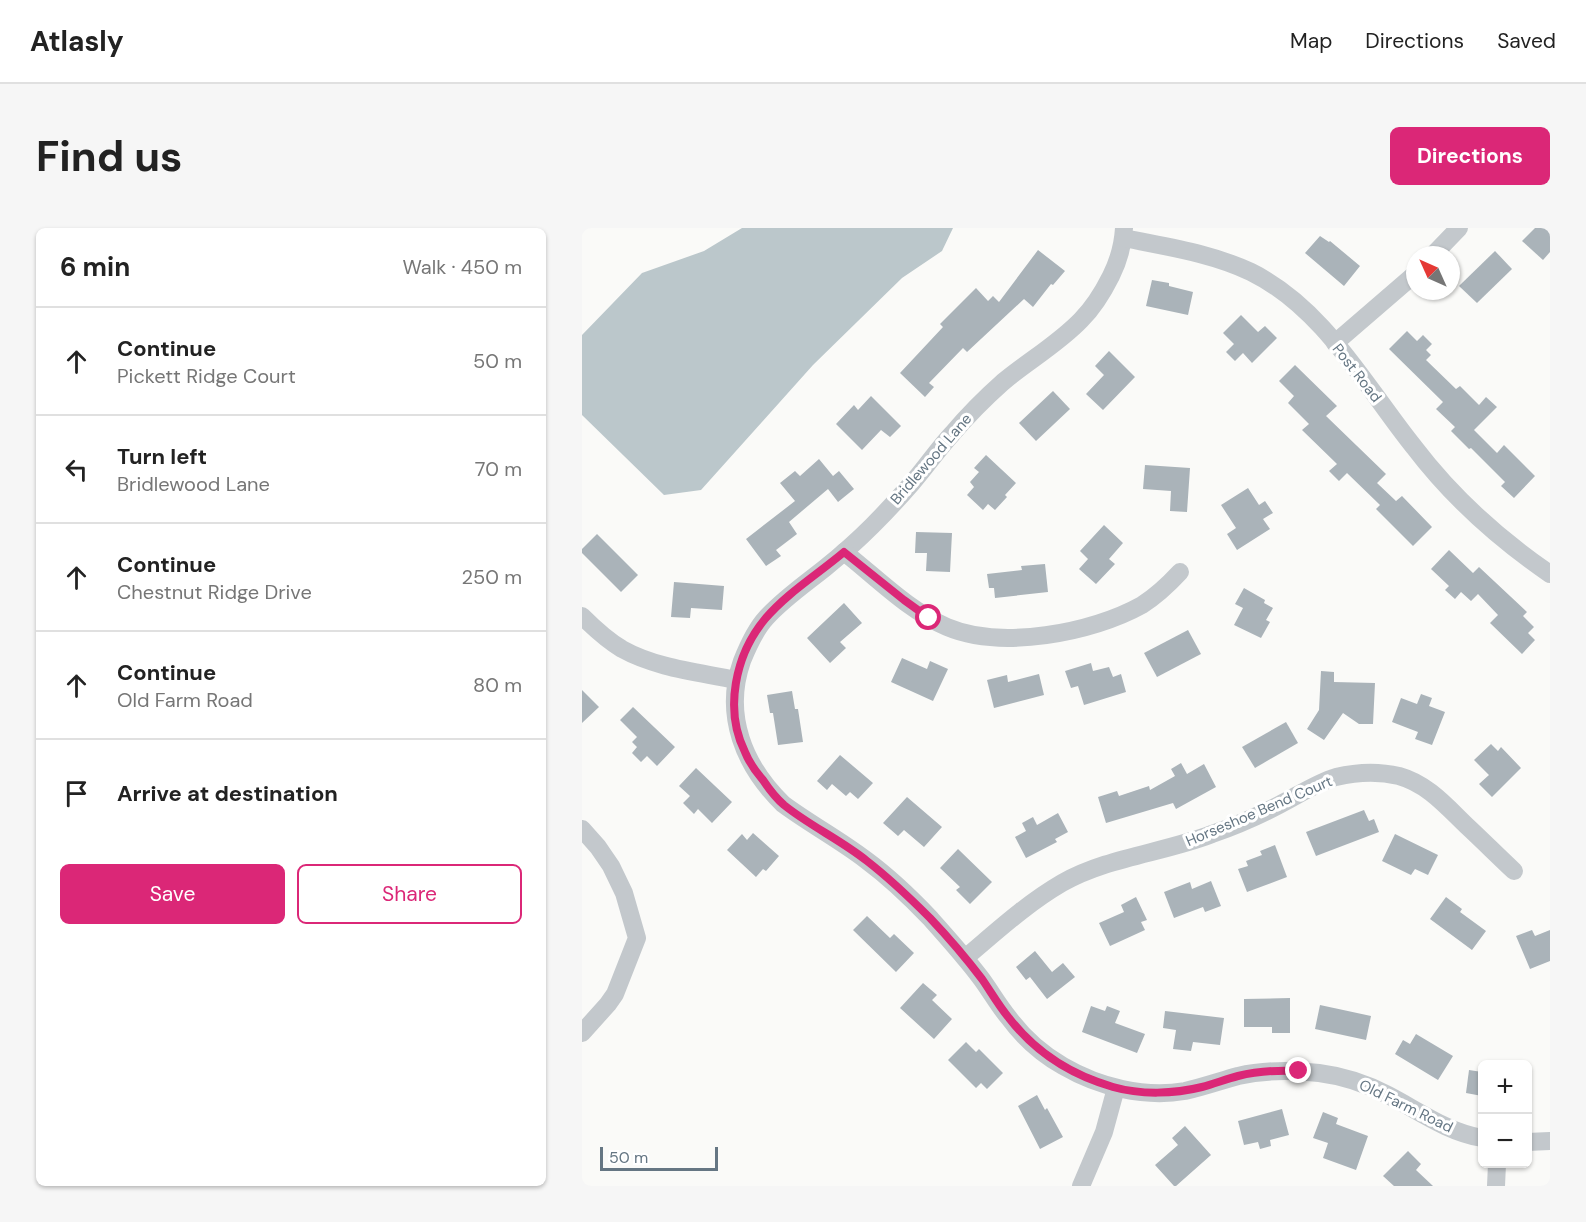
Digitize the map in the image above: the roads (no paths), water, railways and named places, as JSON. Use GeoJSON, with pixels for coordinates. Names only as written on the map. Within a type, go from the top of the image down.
{"type":"FeatureCollection","features":[{"type":"Feature","properties":{"kind":"street"},"geometry":{"type":"LineString","coordinates":[[1442,246],[1459,228]]}},
{"type":"Feature","properties":{"kind":"street","name":"Post Road"},"geometry":{"type":"LineString","coordinates":[[1124,233],[1223,260],[1252,273],[1300,305],[1335,343],[1415,449],[1444,482],[1488,527],[1550,574]]}},
{"type":"Feature","properties":{"kind":"street","name":"Bridlewood Lane"},"geometry":{"type":"LineString","coordinates":[[964,958],[929,917],[874,867],[803,819],[772,794],[745,752],[738,733],[735,710],[736,680],[747,648],[767,617],[844,552],[912,483],[978,406],[1018,370],[1082,320],[1105,290],[1119,260],[1124,233]]}},
{"type":"Feature","properties":{"kind":"street"},"geometry":{"type":"LineString","coordinates":[[1335,343],[1406,282]]}},
{"type":"Feature","properties":{"kind":"street"},"geometry":{"type":"LineString","coordinates":[[844,552],[929,618],[963,632],[994,638],[1045,635],[1099,624],[1127,613],[1144,603],[1162,591],[1180,572]]}},
{"type":"Feature","properties":{"kind":"street"},"geometry":{"type":"LineString","coordinates":[[582,616],[609,640],[640,658],[736,680]]}},
{"type":"Feature","properties":{"kind":"street","name":"Horseshoe Bend Court"},"geometry":{"type":"LineString","coordinates":[[964,958],[1033,902],[1062,883],[1093,869],[1176,847],[1213,834],[1334,778],[1358,773],[1382,773],[1421,785],[1440,799],[1514,871]]}},
{"type":"Feature","properties":{"kind":"street"},"geometry":{"type":"LineString","coordinates":[[582,829],[605,856],[614,872],[624,893],[637,938],[612,999],[603,1012],[582,1033]]}},
{"type":"Feature","properties":{"kind":"street","name":"Old Farm Road"},"geometry":{"type":"LineString","coordinates":[[964,958],[1022,1034],[1045,1054],[1076,1074],[1116,1088],[1170,1092],[1204,1087],[1252,1073],[1284,1070],[1323,1073],[1367,1085],[1440,1124],[1478,1137]]}},
{"type":"Feature","properties":{"kind":"street"},"geometry":{"type":"LineString","coordinates":[[1082,1186],[1104,1132],[1116,1088]]}},
{"type":"Feature","properties":{"kind":"street"},"geometry":{"type":"LineString","coordinates":[[1532,1142],[1550,1141]]}},
{"type":"Feature","properties":{"kind":"street"},"geometry":{"type":"LineString","coordinates":[[1496,1186],[1497,1168]]}}]}
